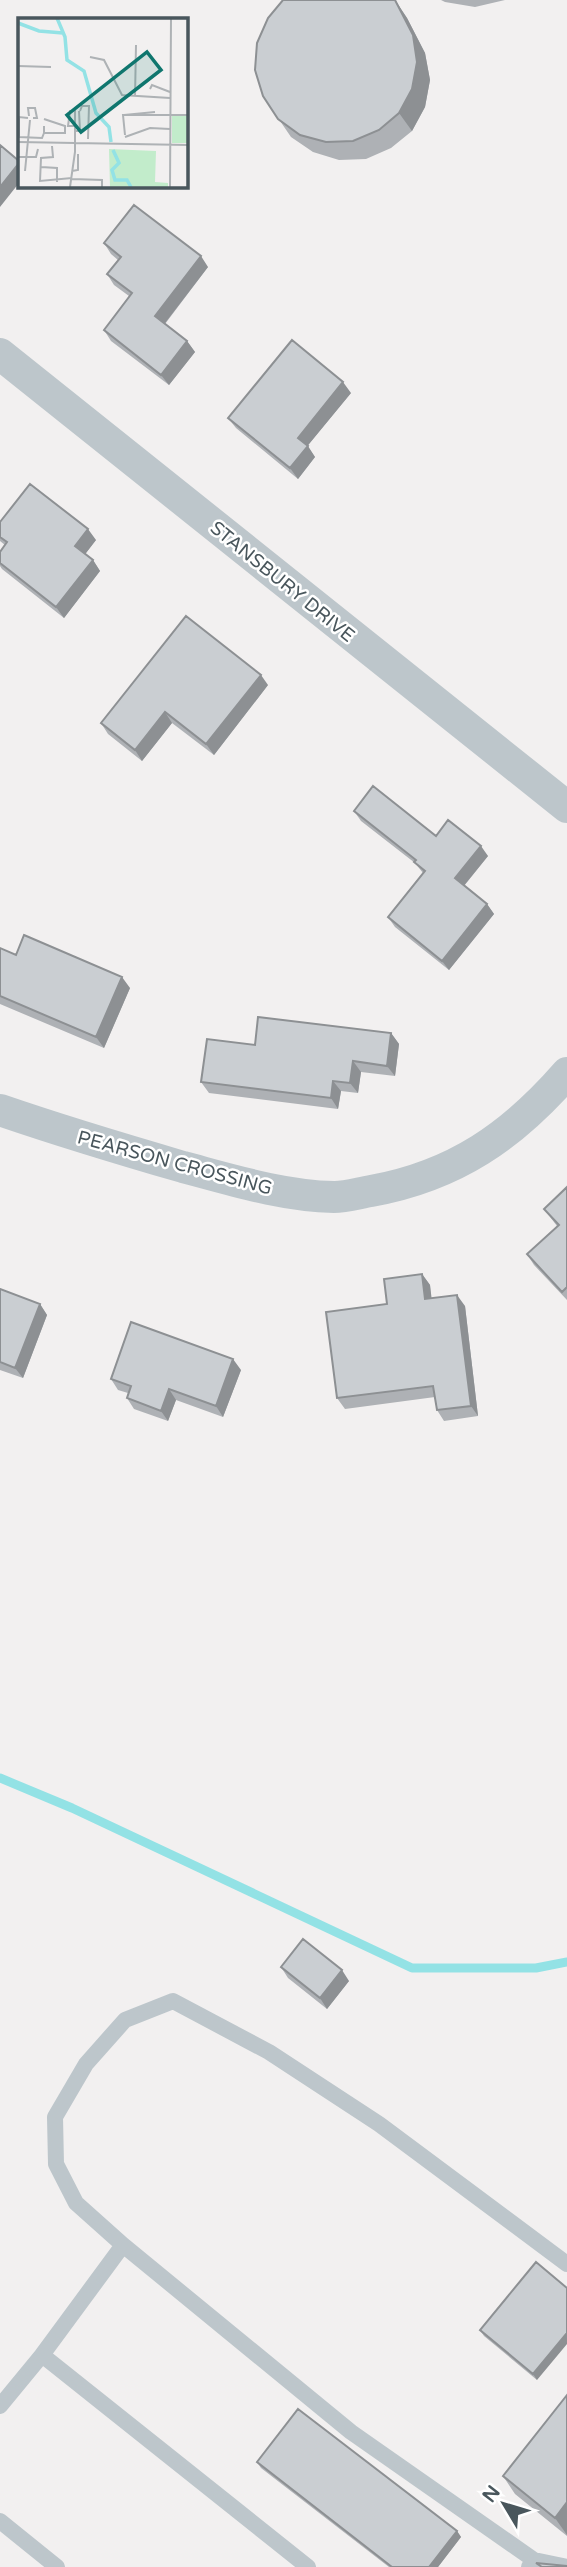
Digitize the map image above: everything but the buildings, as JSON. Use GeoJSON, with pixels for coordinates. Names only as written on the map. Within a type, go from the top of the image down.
{"type":"FeatureCollection","features":[{"type":"Feature","properties":{"kind":"street","name":"STANSBURY DRIVE"},"geometry":{"type":"LineString","coordinates":[[0,354],[567,807]]}},
{"type":"Feature","properties":{"kind":"street","name":"PEARSON CROSSING"},"geometry":{"type":"LineString","coordinates":[[0,1110],[72,1135],[256,1187],[336,1197],[401,1186],[463,1162],[499,1138],[540,1104],[567,1073]]}},
{"type":"Feature","properties":{"kind":"lane"},"geometry":{"type":"LineString","coordinates":[[567,2264],[379,2124],[269,2052],[173,2001],[125,2020],[86,2064],[55,2117],[56,2164],[76,2203],[123,2245],[351,2432],[531,2564],[567,2567]]}},
{"type":"Feature","properties":{"kind":"lane"},"geometry":{"type":"LineString","coordinates":[[0,2406],[42,2355],[123,2245]]}},
{"type":"Feature","properties":{"kind":"lane"},"geometry":{"type":"LineString","coordinates":[[42,2355],[308,2567]]}},
{"type":"Feature","properties":{"kind":"lane"},"geometry":{"type":"LineString","coordinates":[[0,2521],[57,2567]]}},
{"type":"Feature","properties":{"kind":"waterway"},"geometry":{"type":"LineString","coordinates":[[0,1778],[72,1808],[412,1968],[536,1968],[567,1962]]}}]}
